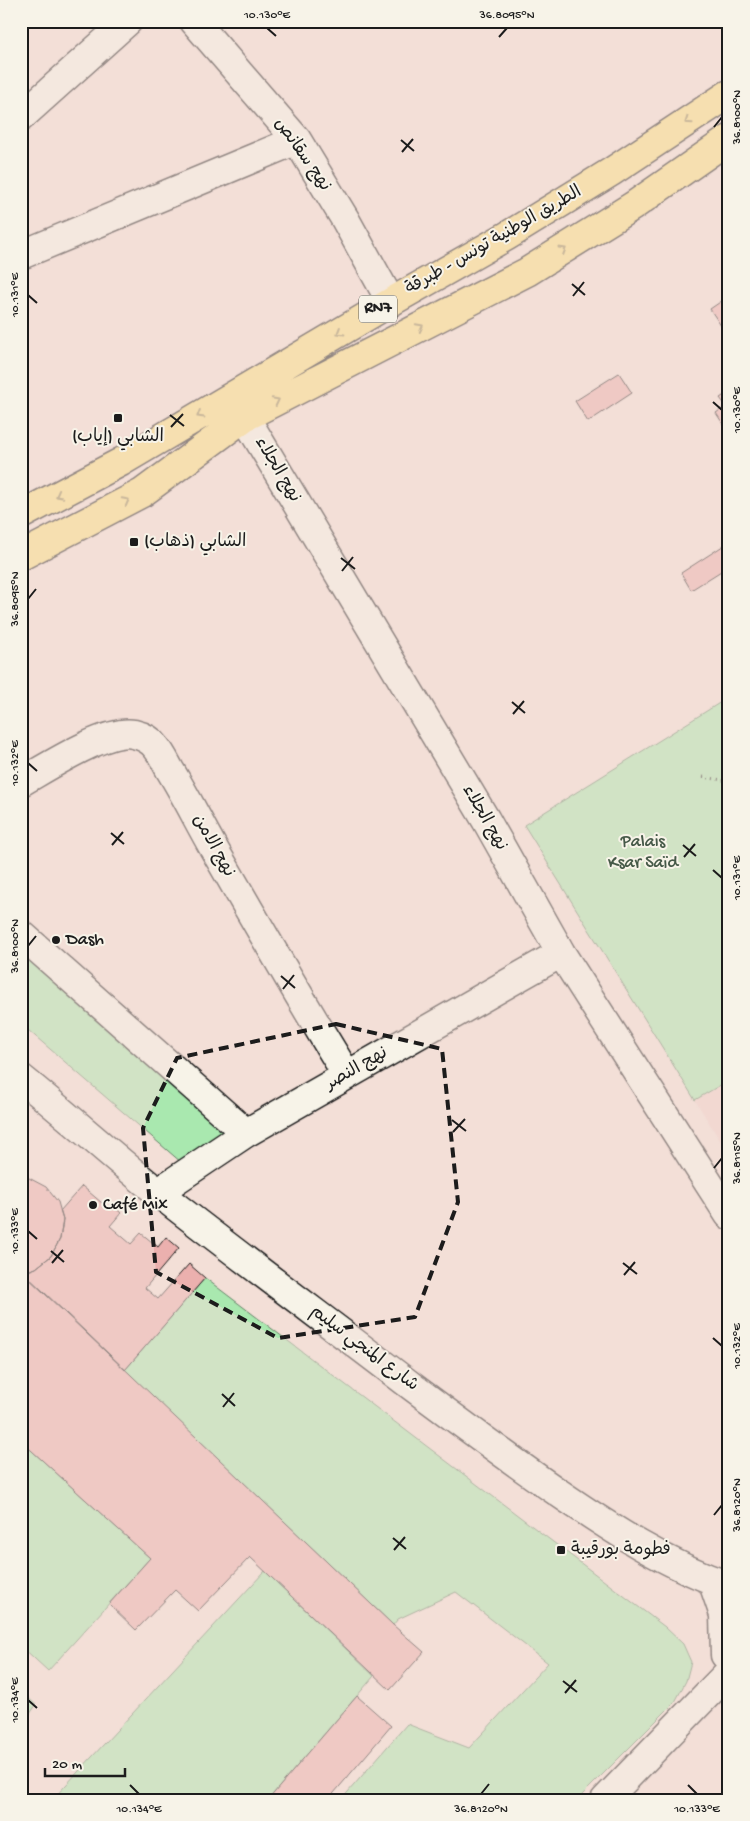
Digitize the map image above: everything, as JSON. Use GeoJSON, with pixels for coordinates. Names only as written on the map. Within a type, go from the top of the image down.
{"type":"FeatureCollection","features":[{"type":"Feature","properties":{"kind":"main road","name":"الطريق الوطنية تونس - طبرقة"},"geometry":{"type":"LineString","coordinates":[[21,515],[121,462],[564,201],[729,94]]}},
{"type":"Feature","properties":{"kind":"main road","name":"RN7"},"geometry":{"type":"LineString","coordinates":[[21,556],[142,493],[245,417],[526,272],[633,206],[729,140]]}},
{"type":"Feature","properties":{"kind":"street"},"geometry":{"type":"LineString","coordinates":[[21,117],[128,21]]}},
{"type":"Feature","properties":{"kind":"street","name":"نهج سقانص"},"geometry":{"type":"LineString","coordinates":[[194,21],[297,140],[345,219],[391,302]]}},
{"type":"Feature","properties":{"kind":"street"},"geometry":{"type":"LineString","coordinates":[[21,255],[297,140]]}},
{"type":"Feature","properties":{"kind":"street","name":"نهج الجلاء"},"geometry":{"type":"LineString","coordinates":[[245,417],[486,820],[561,953],[729,1216]]}},
{"type":"Feature","properties":{"kind":"street","name":"نهج الامن"},"geometry":{"type":"LineString","coordinates":[[21,782],[62,758],[109,736],[125,732],[137,734],[149,740],[186,796],[297,994],[347,1075]]}},
{"type":"Feature","properties":{"kind":"street"},"geometry":{"type":"LineString","coordinates":[[21,934],[246,1133]]}},
{"type":"Feature","properties":{"kind":"street","name":"نهج النصر"},"geometry":{"type":"LineString","coordinates":[[158,1192],[246,1133],[561,953]]}},
{"type":"Feature","properties":{"kind":"street","name":"شارع المنجي سليم"},"geometry":{"type":"LineString","coordinates":[[21,1078],[89,1136],[255,1268],[492,1447],[601,1522],[659,1556],[720,1583]]}},
{"type":"Feature","properties":{"kind":"street"},"geometry":{"type":"LineString","coordinates":[[608,1799],[727,1664],[720,1583]]}},
{"type":"Feature","properties":{"kind":"path"},"geometry":{"type":"LineString","coordinates":[[704,777],[729,781]]}},
{"type":"Feature","properties":{"kind":"highlighted area"},"geometry":{"type":"Polygon","coordinates":[[[336,1024],[442,1049],[458,1202],[415,1317],[278,1338],[156,1272],[143,1128],[177,1058],[336,1024]]]}},
{"type":"Feature","properties":{"kind":"shaded area"},"geometry":{"type":"Polygon","coordinates":[[[729,1080],[729,1155],[695,1100],[729,1080]]]}},
{"type":"Feature","properties":{"kind":"green space","name":"Palais Ksar Saïd"},"geometry":{"type":"Polygon","coordinates":[[[729,697],[729,1080],[695,1100],[524,825],[729,697]]]}},
{"type":"Feature","properties":{"kind":"green space"},"geometry":{"type":"Polygon","coordinates":[[[21,951],[233,1135],[189,1169],[21,1024],[21,951]]]}},
{"type":"Feature","properties":{"kind":"green space"},"geometry":{"type":"Polygon","coordinates":[[[205,1278],[665,1627],[683,1644],[691,1662],[686,1681],[675,1702],[577,1800],[341,1800],[407,1724],[469,1748],[548,1663],[456,1592],[398,1619],[393,1625],[125,1370],[205,1278]]]}},
{"type":"Feature","properties":{"kind":"green space"},"geometry":{"type":"Polygon","coordinates":[[[21,1441],[150,1558],[48,1671],[21,1646],[21,1441]]]}},
{"type":"Feature","properties":{"kind":"green space"},"geometry":{"type":"Polygon","coordinates":[[[265,1571],[374,1676],[268,1800],[52,1800],[265,1571]]]}},
{"type":"Feature","properties":{"kind":"green space"},"geometry":{"type":"Polygon","coordinates":[[[21,1691],[36,1705],[21,1727],[21,1691]]]}},
{"type":"Feature","properties":{"kind":"building"},"geometry":{"type":"Polygon","coordinates":[[[729,296],[729,338],[710,309],[729,296]]]}},
{"type":"Feature","properties":{"kind":"building"},"geometry":{"type":"Polygon","coordinates":[[[619,373],[632,393],[588,422],[575,401],[619,373]]]}},
{"type":"Feature","properties":{"kind":"building"},"geometry":{"type":"Polygon","coordinates":[[[729,392],[729,433],[716,413],[726,406],[720,398],[729,392]]]}},
{"type":"Feature","properties":{"kind":"building"},"geometry":{"type":"Polygon","coordinates":[[[729,542],[729,566],[691,590],[681,573],[729,542]]]}},
{"type":"Feature","properties":{"kind":"building"},"geometry":{"type":"Polygon","coordinates":[[[21,1177],[29,1178],[46,1187],[58,1202],[63,1220],[60,1239],[51,1256],[36,1268],[23,1272],[393,1625],[424,1652],[390,1690],[250,1557],[198,1611],[175,1590],[136,1630],[109,1604],[150,1558],[21,1441],[21,1177]]]}},
{"type":"Feature","properties":{"kind":"building"},"geometry":{"type":"Polygon","coordinates":[[[82,1186],[109,1209],[112,1205],[121,1213],[110,1226],[131,1244],[141,1233],[158,1247],[166,1237],[179,1248],[145,1288],[158,1299],[189,1264],[205,1278],[125,1370],[23,1273],[36,1268],[51,1256],[60,1239],[63,1220],[60,1211],[82,1186]]]}},
{"type":"Feature","properties":{"kind":"building"},"geometry":{"type":"Polygon","coordinates":[[[357,1696],[391,1726],[328,1800],[268,1800],[357,1696]]]}},
{"type":"Feature","properties":{"kind":"place","name":"الشابي (إياب)"},"geometry":{"type":"Point","coordinates":[118,418]}},
{"type":"Feature","properties":{"kind":"place","name":"الشابي (ذهاب)"},"geometry":{"type":"Point","coordinates":[134,542]}},
{"type":"Feature","properties":{"kind":"place","name":"Dash"},"geometry":{"type":"Point","coordinates":[56,940]}},
{"type":"Feature","properties":{"kind":"place","name":"Café Mix"},"geometry":{"type":"Point","coordinates":[93,1205]}},
{"type":"Feature","properties":{"kind":"place","name":"فطومة بورقيبة"},"geometry":{"type":"Point","coordinates":[561,1550]}}]}
